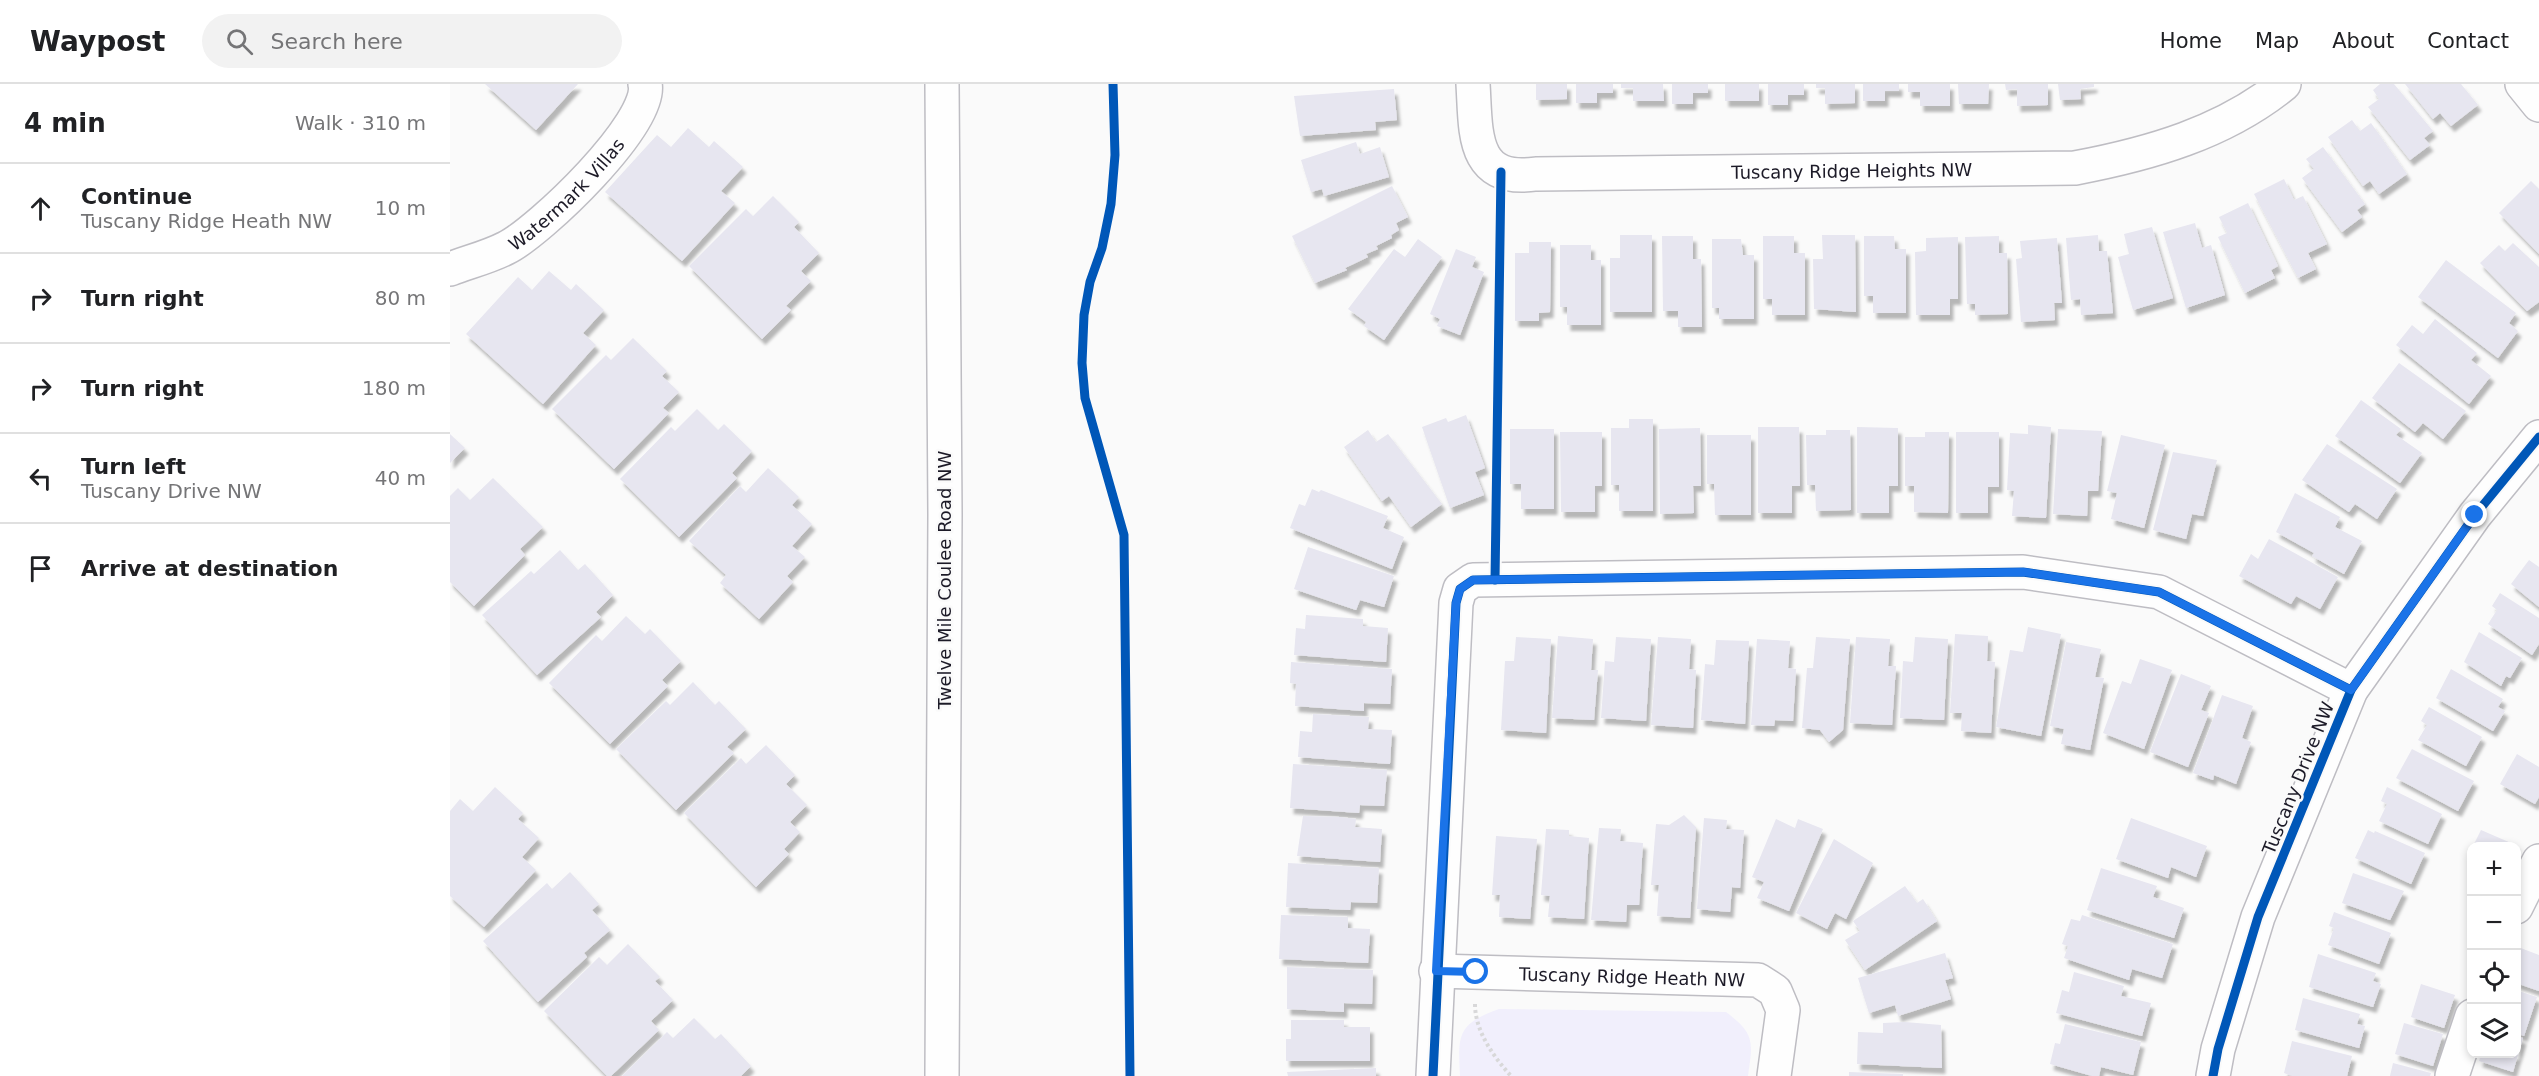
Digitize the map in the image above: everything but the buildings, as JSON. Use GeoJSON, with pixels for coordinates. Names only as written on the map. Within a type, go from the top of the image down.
{"type":"FeatureCollection","features":[{"type":"Feature","properties":{"kind":"street","name":"Watermark Villas"},"geometry":{"type":"LineString","coordinates":[[450,269],[507,248],[547,217],[601,166],[633,120],[646,90],[645,84]]}},
{"type":"Feature","properties":{"kind":"street","name":"Twelve Mile Coulee Road NW"},"geometry":{"type":"LineString","coordinates":[[942,84],[945,503],[942,1076]]}},
{"type":"Feature","properties":{"kind":"street","name":"Tuscany Ridge Heights NW"},"geometry":{"type":"LineString","coordinates":[[1473,84],[1476,139],[1480,153],[1501,172],[1515,177],[1536,174],[2075,168],[2137,156],[2200,134],[2242,112],[2284,84]]}},
{"type":"Feature","properties":{"kind":"street"},"geometry":{"type":"LineString","coordinates":[[2522,84],[2539,105]]}},
{"type":"Feature","properties":{"kind":"street","name":"Tuscany Drive NW"},"geometry":{"type":"LineString","coordinates":[[2213,1076],[2218,1049],[2258,917],[2351,690],[2475,515],[2539,437]]}},
{"type":"Feature","properties":{"kind":"street"},"geometry":{"type":"LineString","coordinates":[[1433,1076],[1436,971],[1456,603],[1460,589],[1473,580],[2024,572],[2159,592],[2351,690]]}},
{"type":"Feature","properties":{"kind":"street"},"geometry":{"type":"LineString","coordinates":[[2521,899],[2539,861]]}},
{"type":"Feature","properties":{"kind":"street","name":"Tuscany Ridge Heath NW"},"geometry":{"type":"LineString","coordinates":[[1436,971],[1758,980],[1775,991],[1783,1010],[1774,1076]]}},
{"type":"Feature","properties":{"kind":"street"},"geometry":{"type":"LineString","coordinates":[[2452,1076],[2467,1031]]}},
{"type":"Feature","properties":{"kind":"path"},"geometry":{"type":"LineString","coordinates":[[1476,972],[1475,1020],[1480,1033],[1510,1076]]}},
{"type":"Feature","properties":{"kind":"shaded area"},"geometry":{"type":"Polygon","coordinates":[[[1499,1009],[1726,1012],[1742,1026],[1750,1039],[1751,1054],[1748,1076],[1460,1076],[1459,1050],[1463,1033],[1475,1020],[1499,1009]]]}},
{"type":"Feature","properties":{"kind":"cycle path"},"geometry":{"type":"LineString","coordinates":[[1113,84],[1115,155],[1111,204],[1102,248],[1090,282],[1084,315],[1082,363],[1085,398],[1124,535],[1130,1076]]}},
{"type":"Feature","properties":{"kind":"cycle path"},"geometry":{"type":"LineString","coordinates":[[1495,580],[1501,172]]}},
{"type":"Feature","properties":{"kind":"cycle path"},"geometry":{"type":"LineString","coordinates":[[2213,1076],[2218,1049],[2258,917],[2351,690],[2475,515],[2539,437]]}},
{"type":"Feature","properties":{"kind":"cycle path"},"geometry":{"type":"LineString","coordinates":[[1433,1076],[1456,603],[1460,589],[1473,580],[2023,572],[2159,592],[2351,690]]}},
{"type":"Feature","properties":{"kind":"route"},"geometry":{"type":"LineString","coordinates":[[1476,972],[1436,971],[1456,603],[1460,589],[1473,580],[2024,572],[2159,592],[2351,690],[2475,515]]}}]}
